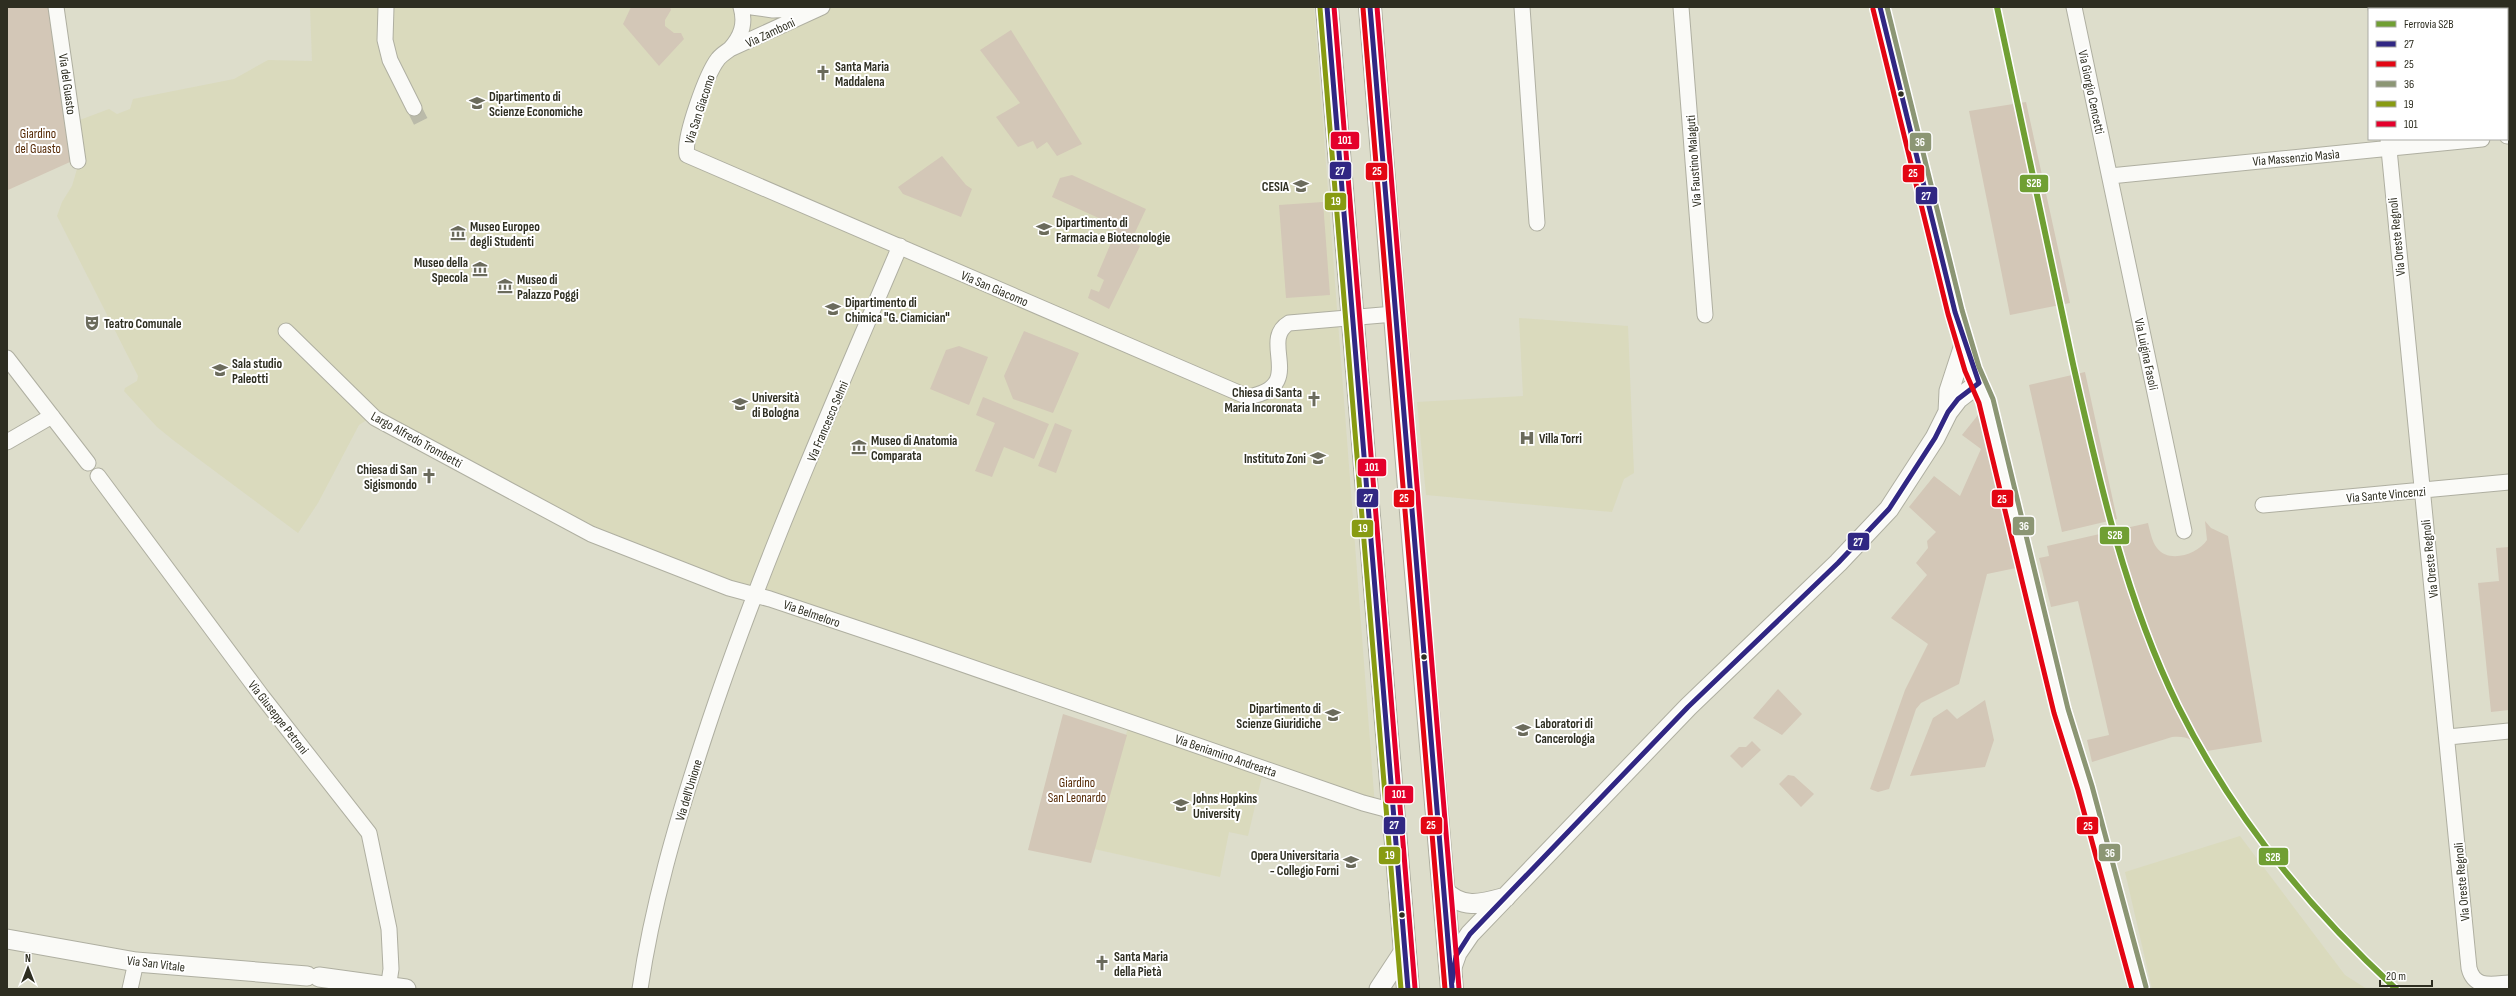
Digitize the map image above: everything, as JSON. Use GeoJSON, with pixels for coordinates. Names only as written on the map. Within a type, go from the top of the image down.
{"type":"FeatureCollection","features":[{"type":"Feature","properties":{"kind":"main road"},"geometry":{"type":"LineString","coordinates":[[1327,7],[1408,989]]}},
{"type":"Feature","properties":{"kind":"main road"},"geometry":{"type":"LineString","coordinates":[[1370,7],[1394,314],[1452,979]]}},
{"type":"Feature","properties":{"kind":"street","name":"Via del Guasto"},"geometry":{"type":"LineString","coordinates":[[56,7],[78,161]]}},
{"type":"Feature","properties":{"kind":"street"},"geometry":{"type":"LineString","coordinates":[[386,7],[385,40],[390,60],[414,108]]}},
{"type":"Feature","properties":{"kind":"street"},"geometry":{"type":"LineString","coordinates":[[724,54],[739,39],[742,31],[741,7]]}},
{"type":"Feature","properties":{"kind":"street","name":"Via Zamboni"},"geometry":{"type":"LineString","coordinates":[[752,7],[773,10],[822,7]]}},
{"type":"Feature","properties":{"kind":"street","name":"Via Zamboni"},"geometry":{"type":"LineString","coordinates":[[724,54],[822,7]]}},
{"type":"Feature","properties":{"kind":"street"},"geometry":{"type":"LineString","coordinates":[[1522,7],[1537,223]]}},
{"type":"Feature","properties":{"kind":"street","name":"Via Faustino Malaguti"},"geometry":{"type":"LineString","coordinates":[[1681,7],[1704,315]]}},
{"type":"Feature","properties":{"kind":"street"},"geometry":{"type":"LineString","coordinates":[[1880,7],[1964,345],[1986,401],[2061,711],[2085,788],[2139,989]]}},
{"type":"Feature","properties":{"kind":"street","name":"Via Giorgio Cencetti"},"geometry":{"type":"LineString","coordinates":[[2074,7],[2110,176]]}},
{"type":"Feature","properties":{"kind":"street","name":"Via San Giacomo"},"geometry":{"type":"LineString","coordinates":[[724,54],[706,84],[687,141],[687,155],[1248,396],[1264,394],[1275,386],[1280,374],[1278,340],[1283,326],[1289,322],[1394,314]]}},
{"type":"Feature","properties":{"kind":"street","name":"Via Massenzio Masìa"},"geometry":{"type":"LineString","coordinates":[[2110,176],[2388,144],[2463,140]]}},
{"type":"Feature","properties":{"kind":"street","name":"Via Oreste Regnoli"},"geometry":{"type":"LineString","coordinates":[[2388,144],[2448,737],[2469,968],[2474,979],[2484,984],[2509,983]]}},
{"type":"Feature","properties":{"kind":"street","name":"Via Luigina Fasoli"},"geometry":{"type":"LineString","coordinates":[[2110,176],[2184,531]]}},
{"type":"Feature","properties":{"kind":"street","name":"Via Francesco Selmi"},"geometry":{"type":"LineString","coordinates":[[754,595],[900,246]]}},
{"type":"Feature","properties":{"kind":"street","name":"Largo Alfredo Trombetti"},"geometry":{"type":"LineString","coordinates":[[286,331],[375,418],[567,521]]}},
{"type":"Feature","properties":{"kind":"street"},"geometry":{"type":"LineString","coordinates":[[1948,412],[1949,391],[1964,345]]}},
{"type":"Feature","properties":{"kind":"street"},"geometry":{"type":"LineString","coordinates":[[7,358],[88,463]]}},
{"type":"Feature","properties":{"kind":"street"},"geometry":{"type":"LineString","coordinates":[[1452,979],[1463,943],[1688,707],[1838,563],[1889,509],[1935,438],[1948,412],[1958,399],[1979,383]]}},
{"type":"Feature","properties":{"kind":"street"},"geometry":{"type":"LineString","coordinates":[[7,442],[52,416]]}},
{"type":"Feature","properties":{"kind":"street","name":"Via Giuseppe Petroni"},"geometry":{"type":"LineString","coordinates":[[98,476],[261,694],[369,833],[389,929],[391,969],[394,988]]}},
{"type":"Feature","properties":{"kind":"street","name":"Via Sante Vincenzi"},"geometry":{"type":"LineString","coordinates":[[2264,505],[2509,482]]}},
{"type":"Feature","properties":{"kind":"street","name":"Via Belmeloro"},"geometry":{"type":"LineString","coordinates":[[567,521],[622,547],[754,595],[1060,697]]}},
{"type":"Feature","properties":{"kind":"street","name":"Via dell'Unione"},"geometry":{"type":"LineString","coordinates":[[640,989],[647,945],[685,796],[725,672],[754,595]]}},
{"type":"Feature","properties":{"kind":"street","name":"Via Beniamino Andreatta"},"geometry":{"type":"LineString","coordinates":[[1060,697],[1363,803],[1393,811]]}},
{"type":"Feature","properties":{"kind":"street"},"geometry":{"type":"LineString","coordinates":[[2448,737],[2509,731]]}},
{"type":"Feature","properties":{"kind":"street"},"geometry":{"type":"LineString","coordinates":[[1443,889],[1464,904],[1475,905],[1507,897]]}},
{"type":"Feature","properties":{"kind":"street","name":"Via San Vitale"},"geometry":{"type":"LineString","coordinates":[[7,939],[136,962],[313,976],[344,985],[394,988]]}},
{"type":"Feature","properties":{"kind":"street"},"geometry":{"type":"LineString","coordinates":[[1379,989],[1404,950]]}},
{"type":"Feature","properties":{"kind":"street"},"geometry":{"type":"LineString","coordinates":[[130,989],[136,962]]}},
{"type":"Feature","properties":{"kind":"shaded area","name":"Università di Bologna"},"geometry":{"type":"Polygon","coordinates":[[[310,7],[1314,7],[1375,807],[622,547],[373,416],[359,425],[318,503],[298,533],[173,440],[157,427],[124,391],[125,388],[137,381],[138,376],[57,216],[62,202],[72,186],[77,169],[77,121],[109,109],[117,114],[130,109],[133,99],[234,79],[268,60],[312,61],[310,7]]]}},
{"type":"Feature","properties":{"kind":"shaded area","name":"Villa Torri"},"geometry":{"type":"Polygon","coordinates":[[[1519,318],[1628,326],[1634,473],[1624,479],[1612,512],[1426,495],[1417,402],[1523,396],[1519,318]]]}},
{"type":"Feature","properties":{"kind":"shaded area","name":"Johns Hopkins University"},"geometry":{"type":"Polygon","coordinates":[[[1129,724],[1263,772],[1248,836],[1229,832],[1220,877],[1094,849],[1129,724]]]}},
{"type":"Feature","properties":{"kind":"shaded area"},"geometry":{"type":"Polygon","coordinates":[[[2240,836],[2345,975],[2367,989],[2152,989],[2125,872],[2240,836]]]}},
{"type":"Feature","properties":{"kind":"green space","name":"Giardino del Guasto"},"geometry":{"type":"Polygon","coordinates":[[[7,7],[50,7],[72,158],[70,162],[8,190],[7,7]]]}},
{"type":"Feature","properties":{"kind":"green space"},"geometry":{"type":"Polygon","coordinates":[[[631,7],[670,7],[671,10],[665,20],[665,26],[674,33],[681,33],[684,39],[659,66],[623,24],[631,7]]]}},
{"type":"Feature","properties":{"kind":"green space"},"geometry":{"type":"Polygon","coordinates":[[[1011,30],[1082,144],[1057,156],[1047,142],[1037,149],[1033,141],[1018,147],[996,117],[1020,103],[980,50],[1011,30]]]}},
{"type":"Feature","properties":{"kind":"green space"},"geometry":{"type":"Polygon","coordinates":[[[2026,102],[2070,303],[2010,315],[1969,111],[2026,102]]]}},
{"type":"Feature","properties":{"kind":"green space"},"geometry":{"type":"Polygon","coordinates":[[[942,156],[966,185],[972,189],[961,217],[903,194],[898,187],[942,156]]]}},
{"type":"Feature","properties":{"kind":"green space"},"geometry":{"type":"Polygon","coordinates":[[[1072,175],[1146,209],[1131,241],[1140,246],[1109,309],[1088,298],[1091,289],[1099,292],[1104,280],[1097,276],[1116,231],[1112,224],[1052,197],[1060,178],[1072,175]]]}},
{"type":"Feature","properties":{"kind":"green space"},"geometry":{"type":"Polygon","coordinates":[[[1323,202],[1330,295],[1286,298],[1279,205],[1323,202]]]}},
{"type":"Feature","properties":{"kind":"green space"},"geometry":{"type":"Polygon","coordinates":[[[1024,331],[1079,353],[1053,413],[1013,399],[1004,376],[1024,331]]]}},
{"type":"Feature","properties":{"kind":"green space"},"geometry":{"type":"Polygon","coordinates":[[[959,346],[988,357],[969,405],[930,389],[946,350],[959,346]]]}},
{"type":"Feature","properties":{"kind":"green space"},"geometry":{"type":"Polygon","coordinates":[[[2085,372],[2117,519],[2062,532],[2029,385],[2085,372]]]}},
{"type":"Feature","properties":{"kind":"green space"},"geometry":{"type":"Polygon","coordinates":[[[983,397],[1049,424],[1034,459],[1004,447],[992,477],[975,471],[995,423],[976,415],[983,397]]]}},
{"type":"Feature","properties":{"kind":"green space"},"geometry":{"type":"Polygon","coordinates":[[[1978,415],[1995,470],[2016,568],[1987,574],[1959,684],[1921,703],[1916,709],[1889,789],[1878,792],[1870,789],[1905,690],[1928,644],[1891,618],[1927,575],[1916,563],[1928,548],[1927,541],[1936,532],[1909,507],[1934,476],[1960,496],[1981,449],[1962,435],[1978,415]]]}},
{"type":"Feature","properties":{"kind":"green space"},"geometry":{"type":"Polygon","coordinates":[[[1055,423],[1072,430],[1056,473],[1038,466],[1055,423]]]}},
{"type":"Feature","properties":{"kind":"green space"},"geometry":{"type":"Polygon","coordinates":[[[2205,521],[2211,528],[2228,536],[2262,742],[2201,752],[2190,739],[2172,737],[2092,762],[2087,740],[2109,735],[2078,601],[2051,607],[2039,558],[2049,556],[2047,546],[2148,523],[2154,543],[2162,553],[2176,556],[2183,555],[2197,549],[2207,540],[2205,521]]]}},
{"type":"Feature","properties":{"kind":"green space"},"geometry":{"type":"Polygon","coordinates":[[[2509,547],[2509,710],[2491,712],[2478,583],[2499,581],[2496,548],[2509,547]]]}},
{"type":"Feature","properties":{"kind":"green space"},"geometry":{"type":"Polygon","coordinates":[[[1778,689],[1802,714],[1782,735],[1753,718],[1778,689]]]}},
{"type":"Feature","properties":{"kind":"green space"},"geometry":{"type":"Polygon","coordinates":[[[1985,700],[1994,740],[1985,767],[1910,776],[1933,718],[1947,709],[1957,719],[1985,700]]]}},
{"type":"Feature","properties":{"kind":"green space","name":"Giardino San Leonardo"},"geometry":{"type":"Polygon","coordinates":[[[1063,714],[1127,735],[1091,863],[1028,850],[1063,714]]]}},
{"type":"Feature","properties":{"kind":"green space"},"geometry":{"type":"Polygon","coordinates":[[[1752,741],[1761,750],[1742,768],[1730,756],[1739,747],[1746,747],[1752,741]]]}},
{"type":"Feature","properties":{"kind":"green space"},"geometry":{"type":"Polygon","coordinates":[[[1788,775],[1794,776],[1814,794],[1801,807],[1779,784],[1788,775]]]}},
{"type":"Feature","properties":{"kind":"tunnel"},"geometry":{"type":"LineString","coordinates":[[414,108],[424,128]]}},
{"type":"Feature","properties":{"kind":"rail line","name":"S2B"},"geometry":{"type":"LineString","coordinates":[[1997,7],[2063,319],[2093,451],[2115,538],[2128,581],[2159,665],[2199,746],[2222,785],[2247,822],[2274,858],[2332,926],[2396,989]]}},
{"type":"Feature","properties":{"kind":"transit line","name":"27"},"geometry":{"type":"LineString","coordinates":[[1327,7],[1408,989]]}},
{"type":"Feature","properties":{"kind":"transit line","name":"101"},"geometry":{"type":"LineString","coordinates":[[1334,7],[1415,988]]}},
{"type":"Feature","properties":{"kind":"transit line","name":"27"},"geometry":{"type":"LineString","coordinates":[[1370,7],[1452,989]]}},
{"type":"Feature","properties":{"kind":"transit line","name":"101"},"geometry":{"type":"LineString","coordinates":[[1377,7],[1459,988]]}},
{"type":"Feature","properties":{"kind":"transit line","name":"27"},"geometry":{"type":"LineString","coordinates":[[1880,7],[1955,312],[1979,383]]}},
{"type":"Feature","properties":{"kind":"transit line","name":"36"},"geometry":{"type":"LineString","coordinates":[[1887,7],[1962,310],[1979,367],[1993,399],[2068,709],[2092,786],[2146,987]]}},
{"type":"Feature","properties":{"kind":"transit line","name":"19"},"geometry":{"type":"LineString","coordinates":[[1320,8],[1401,989]]}},
{"type":"Feature","properties":{"kind":"transit line","name":"25"},"geometry":{"type":"LineString","coordinates":[[1363,8],[1445,989]]}},
{"type":"Feature","properties":{"kind":"transit line","name":"25"},"geometry":{"type":"LineString","coordinates":[[1873,9],[1948,314],[1965,371],[1979,403],[2054,713],[2078,790],[2132,989]]}},
{"type":"Feature","properties":{"kind":"transit line","name":"27"},"geometry":{"type":"LineString","coordinates":[[1452,982],[1456,956],[1470,934],[1688,707],[1838,563],[1889,509],[1935,438],[1948,412],[1958,399],[1979,383]]}},
{"type":"Feature","properties":{"kind":"place","name":"Santa Maria Maddalena"},"geometry":{"type":"Point","coordinates":[823,73]}},
{"type":"Feature","properties":{"kind":"place","name":"Dipartimento di Scienze Economiche"},"geometry":{"type":"Point","coordinates":[477,103]}},
{"type":"Feature","properties":{"kind":"place","name":"CESIA"},"geometry":{"type":"Point","coordinates":[1301,186]}},
{"type":"Feature","properties":{"kind":"place","name":"Dipartimento di Farmacia e Biotecnologie"},"geometry":{"type":"Point","coordinates":[1044,229]}},
{"type":"Feature","properties":{"kind":"place","name":"Museo Europeo degli Studenti"},"geometry":{"type":"Point","coordinates":[458,233]}},
{"type":"Feature","properties":{"kind":"place","name":"Museo della Specola"},"geometry":{"type":"Point","coordinates":[480,269]}},
{"type":"Feature","properties":{"kind":"place","name":"Museo di Palazzo Poggi"},"geometry":{"type":"Point","coordinates":[505,286]}},
{"type":"Feature","properties":{"kind":"place","name":"Dipartimento di Chimica \"G. Ciamician\""},"geometry":{"type":"Point","coordinates":[833,309]}},
{"type":"Feature","properties":{"kind":"place","name":"Teatro Comunale"},"geometry":{"type":"Point","coordinates":[92,323]}},
{"type":"Feature","properties":{"kind":"place","name":"Sala studio Paleotti"},"geometry":{"type":"Point","coordinates":[220,370]}},
{"type":"Feature","properties":{"kind":"place","name":"Chiesa di Santa Maria Incoronata"},"geometry":{"type":"Point","coordinates":[1314,399]}},
{"type":"Feature","properties":{"kind":"place","name":"Università di Bologna"},"geometry":{"type":"Point","coordinates":[740,404]}},
{"type":"Feature","properties":{"kind":"place","name":"Villa Torri"},"geometry":{"type":"Point","coordinates":[1527,438]}},
{"type":"Feature","properties":{"kind":"place","name":"Museo di Anatomia Comparata"},"geometry":{"type":"Point","coordinates":[859,447]}},
{"type":"Feature","properties":{"kind":"place","name":"Instituto Zoni"},"geometry":{"type":"Point","coordinates":[1318,458]}},
{"type":"Feature","properties":{"kind":"place","name":"Chiesa di San Sigismondo"},"geometry":{"type":"Point","coordinates":[429,476]}},
{"type":"Feature","properties":{"kind":"place","name":"Dipartimento di Scienze Giuridiche"},"geometry":{"type":"Point","coordinates":[1333,715]}},
{"type":"Feature","properties":{"kind":"place","name":"Laboratori di Cancerologia"},"geometry":{"type":"Point","coordinates":[1523,730]}},
{"type":"Feature","properties":{"kind":"place","name":"Johns Hopkins University"},"geometry":{"type":"Point","coordinates":[1181,805]}},
{"type":"Feature","properties":{"kind":"place","name":"Opera Universitaria - Collegio Forni"},"geometry":{"type":"Point","coordinates":[1351,862]}},
{"type":"Feature","properties":{"kind":"place","name":"Santa Maria della Pietà"},"geometry":{"type":"Point","coordinates":[1102,963]}}]}
